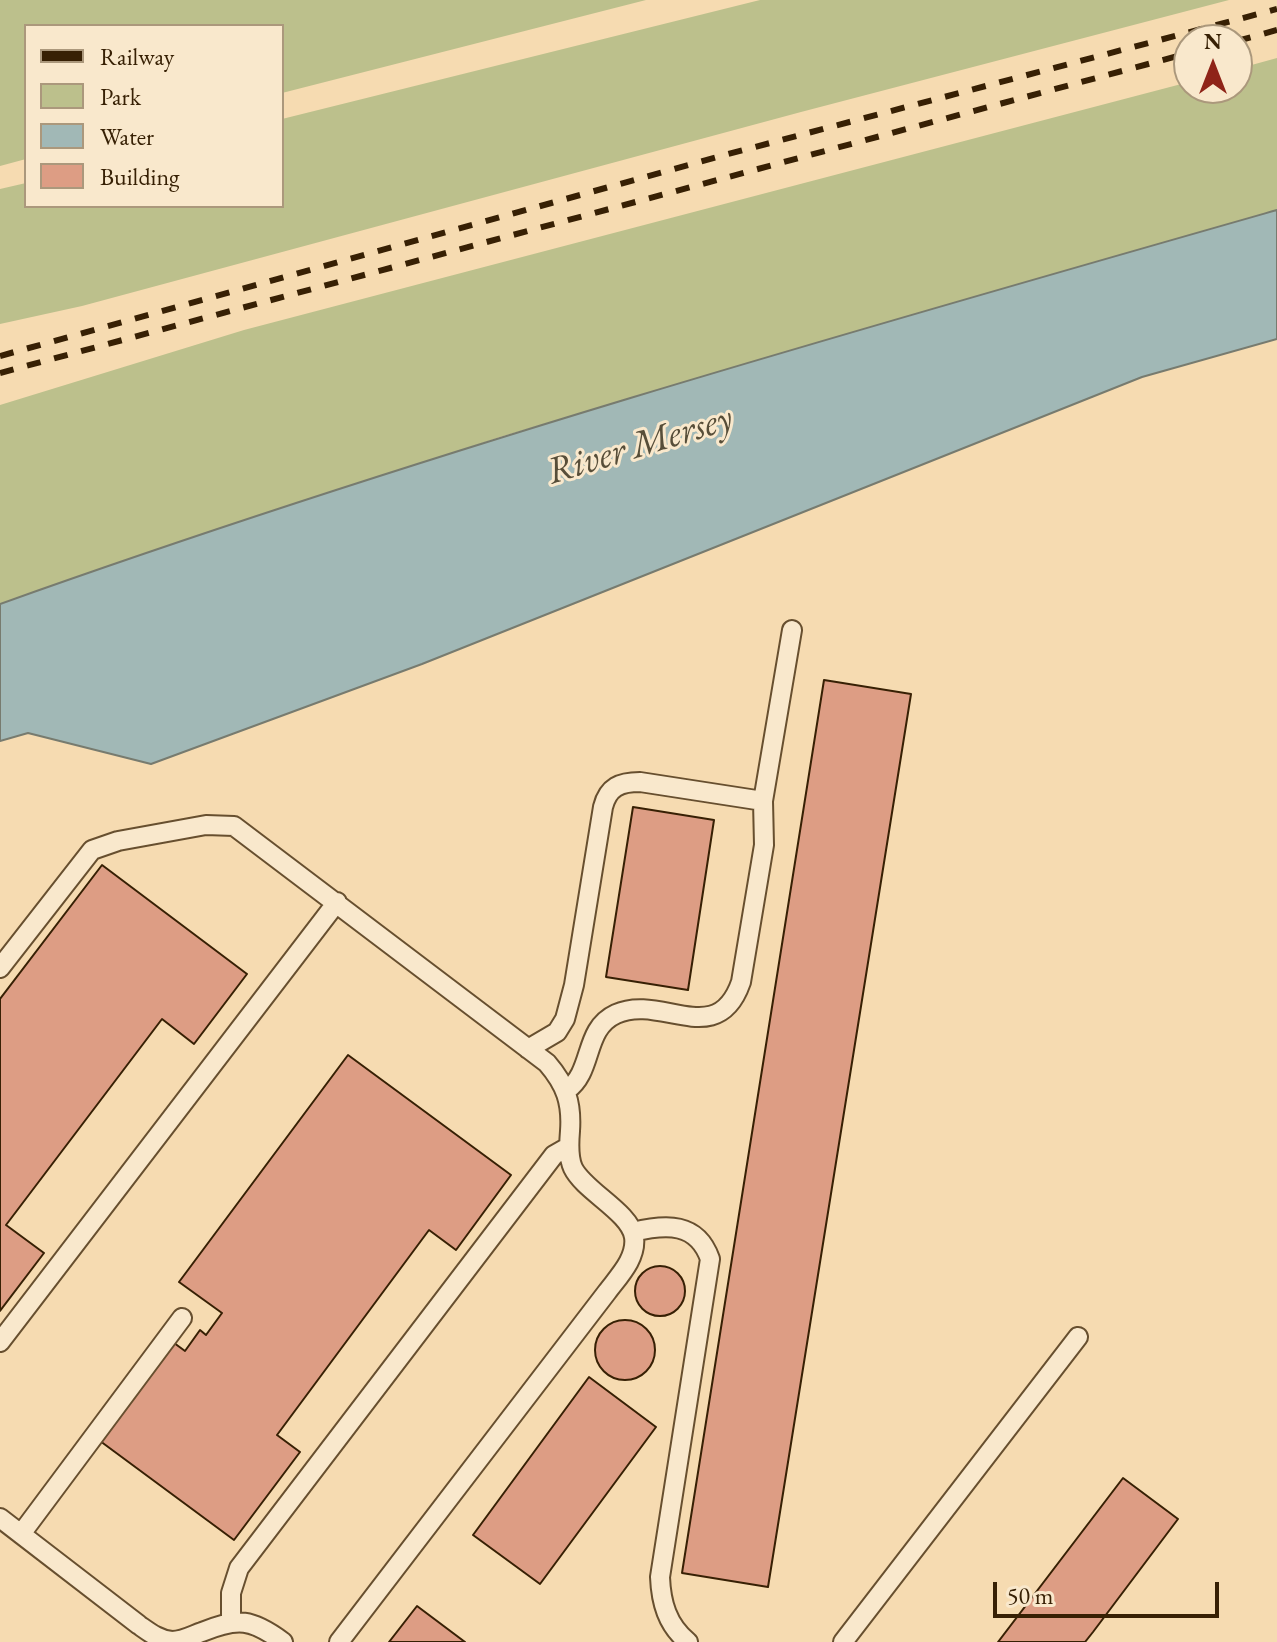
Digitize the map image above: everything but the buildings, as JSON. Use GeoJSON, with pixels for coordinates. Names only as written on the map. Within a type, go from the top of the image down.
{"type":"FeatureCollection","features":[{"type":"Feature","properties":{"kind":"lane"},"geometry":{"type":"LineString","coordinates":[[567,1090],[581,1075],[591,1039],[599,1026],[613,1015],[643,1009],[705,1018],[720,1012],[735,999],[741,982],[764,845],[763,801],[792,630]]}},
{"type":"Feature","properties":{"kind":"lane"},"geometry":{"type":"LineString","coordinates":[[528,1049],[557,1032],[565,1019],[574,985],[605,797],[614,787],[626,782],[640,782],[763,801]]}},
{"type":"Feature","properties":{"kind":"lane"},"geometry":{"type":"LineString","coordinates":[[0,968],[86,856],[100,846],[206,825],[234,826],[547,1063],[567,1090],[570,1108],[568,1147],[572,1168],[633,1232],[633,1252],[627,1264],[339,1642]]}},
{"type":"Feature","properties":{"kind":"lane"},"geometry":{"type":"LineString","coordinates":[[0,1342],[337,902]]}},
{"type":"Feature","properties":{"kind":"lane"},"geometry":{"type":"LineString","coordinates":[[231,1622],[231,1593],[239,1568],[554,1155],[568,1147]]}},
{"type":"Feature","properties":{"kind":"lane"},"geometry":{"type":"LineString","coordinates":[[633,1232],[677,1228],[691,1233],[704,1243],[710,1259],[660,1577],[661,1598],[668,1618],[688,1642]]}},
{"type":"Feature","properties":{"kind":"lane"},"geometry":{"type":"LineString","coordinates":[[21,1534],[182,1318]]}},
{"type":"Feature","properties":{"kind":"lane"},"geometry":{"type":"LineString","coordinates":[[843,1642],[1078,1337]]}},
{"type":"Feature","properties":{"kind":"lane"},"geometry":{"type":"LineString","coordinates":[[0,1518],[160,1638],[178,1640],[231,1622],[253,1623],[283,1642]]}},
{"type":"Feature","properties":{"kind":"green space"},"geometry":{"type":"Polygon","coordinates":[[[0,0],[646,0],[284,92],[284,24],[24,24],[24,160],[0,166],[0,0]]]}},
{"type":"Feature","properties":{"kind":"green space"},"geometry":{"type":"Polygon","coordinates":[[[760,0],[1229,0],[82,306],[0,324],[0,189],[24,183],[24,208],[284,208],[284,119],[760,0]]]}},
{"type":"Feature","properties":{"kind":"green space"},"geometry":{"type":"Polygon","coordinates":[[[1277,58],[1277,210],[500,437],[0,605],[0,405],[244,330],[1173,86],[1173,104],[1253,104],[1253,65],[1277,58]]]}},
{"type":"Feature","properties":{"kind":"water","name":"River Mersey"},"geometry":{"type":"Polygon","coordinates":[[[1277,210],[1277,339],[1142,377],[422,664],[151,764],[28,733],[0,741],[0,604],[317,496],[636,396],[1277,210]]]}},
{"type":"Feature","properties":{"kind":"railway"},"geometry":{"type":"LineString","coordinates":[[0,356],[717,157],[1277,9]]}},
{"type":"Feature","properties":{"kind":"railway"},"geometry":{"type":"LineString","coordinates":[[1253,37],[1277,30]]}},
{"type":"Feature","properties":{"kind":"railway"},"geometry":{"type":"LineString","coordinates":[[0,373],[1173,57]]}}]}
